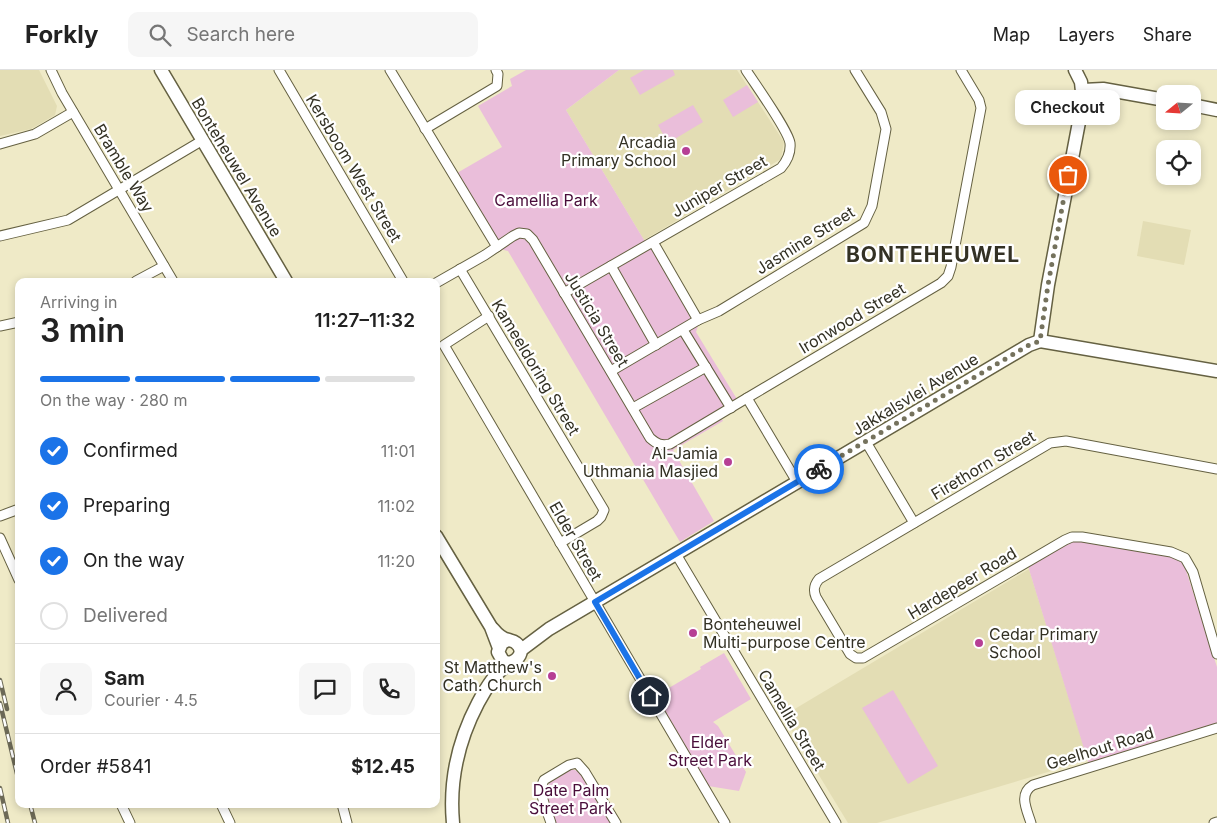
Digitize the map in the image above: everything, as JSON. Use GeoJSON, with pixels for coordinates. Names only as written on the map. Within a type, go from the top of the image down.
{"type":"FeatureCollection","features":[{"type":"Feature","properties":{"kind":"street","name":"Bramble Way"},"geometry":{"type":"LineString","coordinates":[[51,70],[73,112],[171,278]]}},
{"type":"Feature","properties":{"kind":"street","name":"Bonteheuwel Avenue"},"geometry":{"type":"LineString","coordinates":[[161,70],[284,278]]}},
{"type":"Feature","properties":{"kind":"street","name":"Kersboom West Street"},"geometry":{"type":"LineString","coordinates":[[278,70],[401,278]]}},
{"type":"Feature","properties":{"kind":"street"},"geometry":{"type":"LineString","coordinates":[[390,70],[497,247],[440,281]]}},
{"type":"Feature","properties":{"kind":"street"},"geometry":{"type":"LineString","coordinates":[[425,129],[497,86],[498,74],[496,70]]}},
{"type":"Feature","properties":{"kind":"street","name":"Juniper Street"},"geometry":{"type":"LineString","coordinates":[[564,293],[780,168],[788,158],[790,148],[787,133],[746,70]]}},
{"type":"Feature","properties":{"kind":"street","name":"Jasmine Street"},"geometry":{"type":"LineString","coordinates":[[610,371],[698,320],[719,311],[859,226],[867,218],[872,206],[886,128],[881,112],[855,70]]}},
{"type":"Feature","properties":{"kind":"street","name":"Ironwood Street"},"geometry":{"type":"LineString","coordinates":[[662,446],[670,444],[731,408],[941,283],[948,276],[981,108],[979,100],[961,70]]}},
{"type":"Feature","properties":{"kind":"street"},"geometry":{"type":"LineString","coordinates":[[1075,70],[1083,90],[1082,100],[1048,285],[1040,341],[1217,371]]}},
{"type":"Feature","properties":{"kind":"street"},"geometry":{"type":"LineString","coordinates":[[1083,90],[1103,89],[1156,98]]}},
{"type":"Feature","properties":{"kind":"street"},"geometry":{"type":"LineString","coordinates":[[1201,107],[1217,110]]}},
{"type":"Feature","properties":{"kind":"street"},"geometry":{"type":"LineString","coordinates":[[0,144],[35,134],[73,112]]}},
{"type":"Feature","properties":{"kind":"street"},"geometry":{"type":"LineString","coordinates":[[0,236],[68,220],[202,140]]}},
{"type":"Feature","properties":{"kind":"street","name":"Justicia Street"},"geometry":{"type":"LineString","coordinates":[[497,247],[519,233],[526,234],[533,240],[650,438],[662,446]]}},
{"type":"Feature","properties":{"kind":"street"},"geometry":{"type":"LineString","coordinates":[[653,242],[698,320]]}},
{"type":"Feature","properties":{"kind":"street"},"geometry":{"type":"LineString","coordinates":[[142,278],[164,266]]}},
{"type":"Feature","properties":{"kind":"street"},"geometry":{"type":"LineString","coordinates":[[611,266],[656,345]]}},
{"type":"Feature","properties":{"kind":"street","name":"Kameeldoring Street"},"geometry":{"type":"LineString","coordinates":[[460,269],[604,510],[596,522],[560,543]]}},
{"type":"Feature","properties":{"kind":"street","name":"Elder Street"},"geometry":{"type":"LineString","coordinates":[[489,316],[444,345],[725,823]]}},
{"type":"Feature","properties":{"kind":"street"},"geometry":{"type":"LineString","coordinates":[[0,326],[15,323]]}},
{"type":"Feature","properties":{"kind":"street"},"geometry":{"type":"LineString","coordinates":[[683,330],[731,408]]}},
{"type":"Feature","properties":{"kind":"street","name":"Jakkalsvlei Avenue"},"geometry":{"type":"LineString","coordinates":[[508,650],[544,632],[1029,345],[1040,341]]}},
{"type":"Feature","properties":{"kind":"street"},"geometry":{"type":"LineString","coordinates":[[633,408],[706,367]]}},
{"type":"Feature","properties":{"kind":"street"},"geometry":{"type":"LineString","coordinates":[[747,398],[798,482]]}},
{"type":"Feature","properties":{"kind":"street","name":"Firethorn Street"},"geometry":{"type":"LineString","coordinates":[[914,523],[1045,446],[1055,442],[1066,441],[1217,469]]}},
{"type":"Feature","properties":{"kind":"street"},"geometry":{"type":"LineString","coordinates":[[866,442],[914,523]]}},
{"type":"Feature","properties":{"kind":"street"},"geometry":{"type":"LineString","coordinates":[[0,516],[15,510]]}},
{"type":"Feature","properties":{"kind":"street","name":"Hardepeer Road"},"geometry":{"type":"LineString","coordinates":[[914,523],[819,579],[815,584],[814,591],[816,597],[853,657],[860,659],[866,657],[1065,540],[1077,536],[1171,552],[1185,558],[1193,572],[1217,654]]}},
{"type":"Feature","properties":{"kind":"street"},"geometry":{"type":"LineString","coordinates":[[0,538],[15,571]]}},
{"type":"Feature","properties":{"kind":"street"},"geometry":{"type":"LineString","coordinates":[[440,543],[491,626],[508,650],[467,725],[457,754],[452,788],[453,823]]}},
{"type":"Feature","properties":{"kind":"street","name":"Camellia Street"},"geometry":{"type":"LineString","coordinates":[[676,554],[836,823]]}},
{"type":"Feature","properties":{"kind":"street","name":"Geelhout Road"},"geometry":{"type":"LineString","coordinates":[[1031,823],[1024,798],[1026,791],[1033,785],[1217,728]]}},
{"type":"Feature","properties":{"kind":"street"},"geometry":{"type":"LineString","coordinates":[[551,823],[542,793],[542,784],[544,780],[569,765],[577,763],[585,772],[616,823]]}},
{"type":"Feature","properties":{"kind":"street"},"geometry":{"type":"LineString","coordinates":[[123,808],[130,823]]}},
{"type":"Feature","properties":{"kind":"street"},"geometry":{"type":"LineString","coordinates":[[223,808],[230,823]]}},
{"type":"Feature","properties":{"kind":"street"},"geometry":{"type":"LineString","coordinates":[[343,808],[348,823]]}},
{"type":"Feature","properties":{"kind":"shaded area"},"geometry":{"type":"Polygon","coordinates":[[[0,70],[39,70],[57,106],[55,115],[31,129],[0,136],[0,70]]]}},
{"type":"Feature","properties":{"kind":"shaded area","name":"Arcadia Primary School"},"geometry":{"type":"Polygon","coordinates":[[[619,70],[737,70],[784,142],[781,159],[644,240],[566,110],[619,70]]]}},
{"type":"Feature","properties":{"kind":"shaded area"},"geometry":{"type":"Polygon","coordinates":[[[1143,221],[1191,230],[1184,265],[1137,256],[1143,221]]]}},
{"type":"Feature","properties":{"kind":"shaded area","name":"Cedar Primary School"},"geometry":{"type":"Polygon","coordinates":[[[1029,569],[1088,760],[877,823],[848,823],[783,716],[1029,569]]]}},
{"type":"Feature","properties":{"kind":"green space","name":"Camellia Park"},"geometry":{"type":"Polygon","coordinates":[[[526,70],[619,70],[566,110],[644,240],[655,245],[700,320],[696,332],[740,404],[720,416],[723,421],[673,450],[714,521],[680,542],[508,251],[495,248],[457,173],[502,147],[478,106],[512,86],[510,79],[526,70]]]}},
{"type":"Feature","properties":{"kind":"green space"},"geometry":{"type":"Polygon","coordinates":[[[644,70],[673,70],[675,75],[640,95],[630,78],[644,70]]]}},
{"type":"Feature","properties":{"kind":"green space"},"geometry":{"type":"Polygon","coordinates":[[[747,85],[758,102],[733,117],[723,100],[747,85]]]}},
{"type":"Feature","properties":{"kind":"green space"},"geometry":{"type":"Polygon","coordinates":[[[693,105],[703,122],[668,143],[658,125],[693,105]]]}},
{"type":"Feature","properties":{"kind":"green space"},"geometry":{"type":"Polygon","coordinates":[[[1079,540],[1170,555],[1184,564],[1217,667],[1217,725],[1089,765],[1028,566],[1067,542],[1079,540]]]}},
{"type":"Feature","properties":{"kind":"green space","name":"Elder Street Park"},"geometry":{"type":"Polygon","coordinates":[[[724,653],[751,699],[713,722],[718,726],[746,772],[739,791],[708,786],[657,699],[657,695],[724,653]]]}},
{"type":"Feature","properties":{"kind":"green space"},"geometry":{"type":"Polygon","coordinates":[[[893,690],[938,766],[908,784],[862,708],[893,690]]]}},
{"type":"Feature","properties":{"kind":"green space","name":"Date Palm Street Park"},"geometry":{"type":"Polygon","coordinates":[[[572,769],[580,772],[611,823],[555,823],[546,792],[547,788],[555,778],[572,769]]]}},
{"type":"Feature","properties":{"kind":"railway"},"geometry":{"type":"LineString","coordinates":[[0,680],[7,709]]}},
{"type":"Feature","properties":{"kind":"railway"},"geometry":{"type":"LineString","coordinates":[[0,703],[15,765]]}},
{"type":"Feature","properties":{"kind":"railway"},"geometry":{"type":"LineString","coordinates":[[0,788],[8,823]]}},
{"type":"Feature","properties":{"kind":"railway"},"geometry":{"type":"LineString","coordinates":[[31,808],[35,823]]}},
{"type":"Feature","properties":{"kind":"way so far"},"geometry":{"type":"LineString","coordinates":[[819,469],[1029,345],[1040,341],[1068,175]]}},
{"type":"Feature","properties":{"kind":"place","name":"Arcadia Primary School"},"geometry":{"type":"Point","coordinates":[686,151]}},
{"type":"Feature","properties":{"kind":"place","name":"Checkout"},"geometry":{"type":"Point","coordinates":[1068,175]}},
{"type":"Feature","properties":{"kind":"place","name":"Al-Jamia Uthmania Masjied"},"geometry":{"type":"Point","coordinates":[728,462]}},
{"type":"Feature","properties":{"kind":"place","name":"Bonteheuwel Multi-purpose Centre"},"geometry":{"type":"Point","coordinates":[693,633]}},
{"type":"Feature","properties":{"kind":"place","name":"Cedar Primary School"},"geometry":{"type":"Point","coordinates":[979,643]}},
{"type":"Feature","properties":{"kind":"place","name":"St Matthew's Cath. Church"},"geometry":{"type":"Point","coordinates":[552,676]}},
{"type":"Feature","properties":{"kind":"district","name":"BONTEHEUWEL"},"geometry":{"type":"Point","coordinates":[933,255]}},
{"type":"Feature","properties":{"kind":"route"},"geometry":{"type":"LineString","coordinates":[[650,696],[595,602],[819,469]]}}]}
